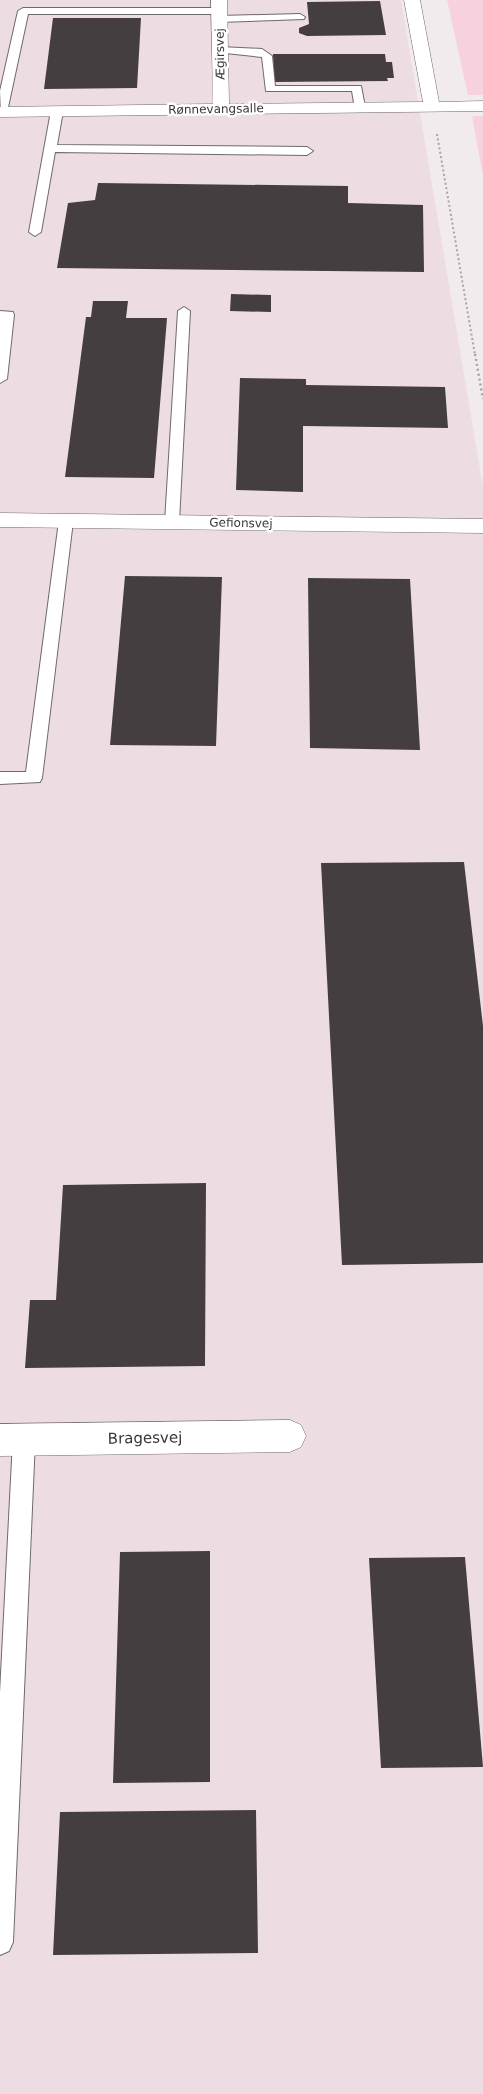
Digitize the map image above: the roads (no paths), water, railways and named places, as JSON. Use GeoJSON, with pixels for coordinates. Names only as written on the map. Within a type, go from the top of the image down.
{"type":"FeatureCollection","features":[{"type":"Feature","properties":{"kind":"street"},"geometry":{"type":"LineString","coordinates":[[412,0],[432,106]]}},
{"type":"Feature","properties":{"kind":"street","name":"Ægirsvej"},"geometry":{"type":"LineString","coordinates":[[219,10],[221,108]]}},
{"type":"Feature","properties":{"kind":"street","name":"Rønnevangsalle"},"geometry":{"type":"LineString","coordinates":[[0,112],[483,106]]}},
{"type":"Feature","properties":{"kind":"street","name":"Gefionsvej"},"geometry":{"type":"LineString","coordinates":[[0,520],[483,526]]}},
{"type":"Feature","properties":{"kind":"street","name":"Bragesvej"},"geometry":{"type":"LineString","coordinates":[[12,1440],[290,1436]]}},
{"type":"Feature","properties":{"kind":"lane"},"geometry":{"type":"LineString","coordinates":[[0,112],[22,11],[219,10],[300,17]]}},
{"type":"Feature","properties":{"kind":"lane"},"geometry":{"type":"LineString","coordinates":[[220,50],[262,52],[267,56],[270,89],[357,88],[359,107]]}},
{"type":"Feature","properties":{"kind":"lane"},"geometry":{"type":"LineString","coordinates":[[35,232],[57,111]]}},
{"type":"Feature","properties":{"kind":"lane"},"geometry":{"type":"LineString","coordinates":[[51,148],[307,150]]}},
{"type":"Feature","properties":{"kind":"lane"},"geometry":{"type":"LineString","coordinates":[[172,522],[184,311]]}},
{"type":"Feature","properties":{"kind":"lane"},"geometry":{"type":"LineString","coordinates":[[0,315],[8,315],[0,379]]}},
{"type":"Feature","properties":{"kind":"lane"},"geometry":{"type":"LineString","coordinates":[[0,778],[34,778],[66,521]]}},
{"type":"Feature","properties":{"kind":"lane"},"geometry":{"type":"LineString","coordinates":[[0,1942],[12,1440]]}}]}
